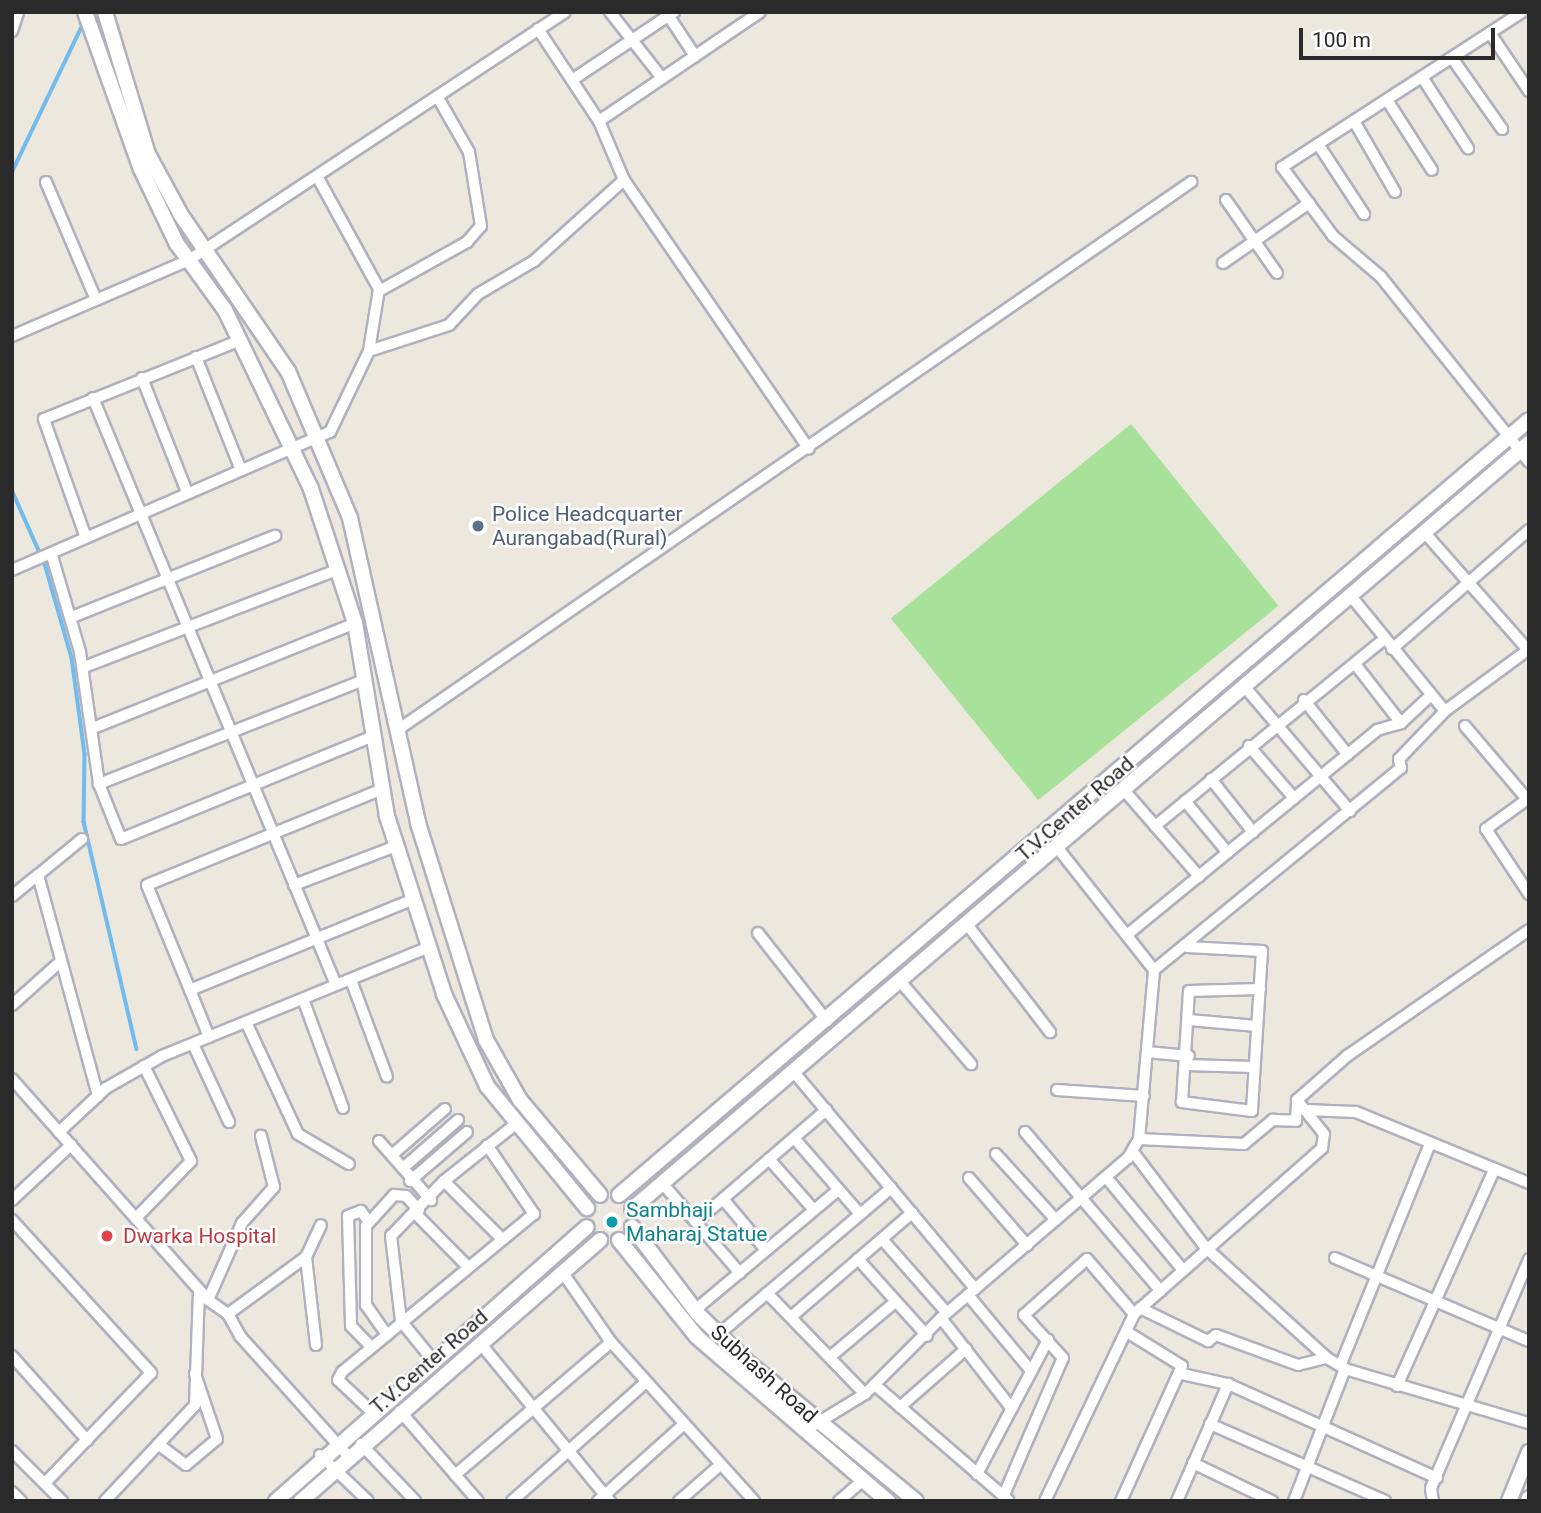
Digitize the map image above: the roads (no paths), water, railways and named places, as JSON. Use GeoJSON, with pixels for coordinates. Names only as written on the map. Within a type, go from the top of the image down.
{"type":"FeatureCollection","features":[{"type":"Feature","properties":{"kind":"street"},"geometry":{"type":"LineString","coordinates":[[12,31],[18,12]]}},
{"type":"Feature","properties":{"kind":"street"},"geometry":{"type":"LineString","coordinates":[[85,12],[118,114],[189,260],[241,340],[295,447],[355,623],[382,789],[396,845],[429,947],[487,1086],[587,1208],[587,1227],[600,1240],[619,1240],[632,1227],[632,1209],[619,1195],[600,1195],[587,1208]]}},
{"type":"Feature","properties":{"kind":"street"},"geometry":{"type":"LineString","coordinates":[[105,12],[148,154],[203,249],[258,321],[320,438],[350,518],[418,823],[486,1040],[520,1100],[600,1195]]}},
{"type":"Feature","properties":{"kind":"street"},"geometry":{"type":"LineString","coordinates":[[12,335],[189,260],[318,178],[538,29],[546,18],[565,12]]}},
{"type":"Feature","properties":{"kind":"street"},"geometry":{"type":"LineString","coordinates":[[610,12],[629,42],[662,78]]}},
{"type":"Feature","properties":{"kind":"street"},"geometry":{"type":"LineString","coordinates":[[599,121],[760,12]]}},
{"type":"Feature","properties":{"kind":"street"},"geometry":{"type":"LineString","coordinates":[[1522,12],[1282,167],[1334,236],[1381,277],[1507,438],[1526,452]]}},
{"type":"Feature","properties":{"kind":"street"},"geometry":{"type":"LineString","coordinates":[[572,80],[669,13],[695,56]]}},
{"type":"Feature","properties":{"kind":"street"},"geometry":{"type":"LineString","coordinates":[[538,29],[599,121],[624,180],[809,449]]}},
{"type":"Feature","properties":{"kind":"street"},"geometry":{"type":"LineString","coordinates":[[1490,33],[1529,91]]}},
{"type":"Feature","properties":{"kind":"street"},"geometry":{"type":"LineString","coordinates":[[1452,58],[1502,129]]}},
{"type":"Feature","properties":{"kind":"street"},"geometry":{"type":"LineString","coordinates":[[1422,77],[1468,148]]}},
{"type":"Feature","properties":{"kind":"street"},"geometry":{"type":"LineString","coordinates":[[379,291],[467,242],[481,226],[469,152],[437,96]]}},
{"type":"Feature","properties":{"kind":"street"},"geometry":{"type":"LineString","coordinates":[[1387,100],[1432,170]]}},
{"type":"Feature","properties":{"kind":"street"},"geometry":{"type":"LineString","coordinates":[[1354,121],[1395,192]]}},
{"type":"Feature","properties":{"kind":"street"},"geometry":{"type":"LineString","coordinates":[[1318,144],[1364,214]]}},
{"type":"Feature","properties":{"kind":"street"},"geometry":{"type":"LineString","coordinates":[[12,570],[45,559],[85,535],[138,512],[320,438],[337,424],[369,351],[379,291],[318,178]]}},
{"type":"Feature","properties":{"kind":"street"},"geometry":{"type":"LineString","coordinates":[[369,351],[415,341],[449,326],[478,294],[534,261],[624,180]]}},
{"type":"Feature","properties":{"kind":"street"},"geometry":{"type":"LineString","coordinates":[[46,182],[96,300]]}},
{"type":"Feature","properties":{"kind":"street"},"geometry":{"type":"LineString","coordinates":[[398,729],[809,449],[1191,182]]}},
{"type":"Feature","properties":{"kind":"street"},"geometry":{"type":"LineString","coordinates":[[1226,200],[1278,273]]}},
{"type":"Feature","properties":{"kind":"street"},"geometry":{"type":"LineString","coordinates":[[1223,263],[1310,203]]}},
{"type":"Feature","properties":{"kind":"street"},"geometry":{"type":"LineString","coordinates":[[85,535],[43,421],[93,398],[241,340]]}},
{"type":"Feature","properties":{"kind":"street"},"geometry":{"type":"LineString","coordinates":[[196,358],[241,470]]}},
{"type":"Feature","properties":{"kind":"street"},"geometry":{"type":"LineString","coordinates":[[142,378],[187,492]]}},
{"type":"Feature","properties":{"kind":"street"},"geometry":{"type":"LineString","coordinates":[[93,398],[336,985]]}},
{"type":"Feature","properties":{"kind":"street","name":"T.V.Center Road"},"geometry":{"type":"LineString","coordinates":[[619,1195],[827,1021],[1529,420]]}},
{"type":"Feature","properties":{"kind":"street","name":"T.V.Center Road"},"geometry":{"type":"LineString","coordinates":[[632,1209],[1424,532],[1526,452]]}},
{"type":"Feature","properties":{"kind":"street"},"geometry":{"type":"LineString","coordinates":[[1392,649],[1467,580],[1529,530]]}},
{"type":"Feature","properties":{"kind":"street"},"geometry":{"type":"LineString","coordinates":[[1154,970],[1187,947],[1401,768],[1399,759],[1445,711],[1528,650],[1424,532]]}},
{"type":"Feature","properties":{"kind":"street"},"geometry":{"type":"LineString","coordinates":[[72,617],[275,536]]}},
{"type":"Feature","properties":{"kind":"street"},"geometry":{"type":"LineString","coordinates":[[45,559],[72,617],[93,728],[99,784],[121,839],[374,736]]}},
{"type":"Feature","properties":{"kind":"street"},"geometry":{"type":"LineString","coordinates":[[83,667],[187,630],[338,570]]}},
{"type":"Feature","properties":{"kind":"street"},"geometry":{"type":"LineString","coordinates":[[1350,595],[1445,711]]}},
{"type":"Feature","properties":{"kind":"street"},"geometry":{"type":"LineString","coordinates":[[93,728],[355,623]]}},
{"type":"Feature","properties":{"kind":"street"},"geometry":{"type":"LineString","coordinates":[[1155,826],[1304,700],[1355,664],[1384,639]]}},
{"type":"Feature","properties":{"kind":"street"},"geometry":{"type":"LineString","coordinates":[[1355,664],[1401,723]]}},
{"type":"Feature","properties":{"kind":"street"},"geometry":{"type":"LineString","coordinates":[[99,784],[364,680]]}},
{"type":"Feature","properties":{"kind":"street"},"geometry":{"type":"LineString","coordinates":[[1244,686],[1350,811]]}},
{"type":"Feature","properties":{"kind":"street"},"geometry":{"type":"LineString","coordinates":[[1128,934],[1377,730],[1401,723],[1431,695]]}},
{"type":"Feature","properties":{"kind":"street"},"geometry":{"type":"LineString","coordinates":[[1304,700],[1348,755]]}},
{"type":"Feature","properties":{"kind":"street"},"geometry":{"type":"LineString","coordinates":[[1465,726],[1528,799],[1486,829],[1528,891]]}},
{"type":"Feature","properties":{"kind":"street"},"geometry":{"type":"LineString","coordinates":[[1249,747],[1294,798]]}},
{"type":"Feature","properties":{"kind":"street"},"geometry":{"type":"LineString","coordinates":[[1210,779],[1253,832]]}},
{"type":"Feature","properties":{"kind":"street"},"geometry":{"type":"LineString","coordinates":[[209,1037],[146,886],[382,789]]}},
{"type":"Feature","properties":{"kind":"street"},"geometry":{"type":"LineString","coordinates":[[1123,789],[1199,876]]}},
{"type":"Feature","properties":{"kind":"street"},"geometry":{"type":"LineString","coordinates":[[1185,801],[1228,853]]}},
{"type":"Feature","properties":{"kind":"street"},"geometry":{"type":"LineString","coordinates":[[12,896],[82,839]]}},
{"type":"Feature","properties":{"kind":"street"},"geometry":{"type":"LineString","coordinates":[[294,886],[396,845]]}},
{"type":"Feature","properties":{"kind":"street"},"geometry":{"type":"LineString","coordinates":[[804,1434],[865,1394],[927,1336],[944,1316],[1133,1152],[1139,1139],[1154,970],[1056,846]]}},
{"type":"Feature","properties":{"kind":"street"},"geometry":{"type":"LineString","coordinates":[[37,875],[97,1096]]}},
{"type":"Feature","properties":{"kind":"street"},"geometry":{"type":"LineString","coordinates":[[190,990],[414,900]]}},
{"type":"Feature","properties":{"kind":"street"},"geometry":{"type":"LineString","coordinates":[[966,923],[1050,1032]]}},
{"type":"Feature","properties":{"kind":"street"},"geometry":{"type":"LineString","coordinates":[[1139,1139],[1244,1144],[1273,1120],[1296,1121],[1297,1100],[1347,1056],[1529,930]]}},
{"type":"Feature","properties":{"kind":"street"},"geometry":{"type":"LineString","coordinates":[[758,933],[827,1021]]}},
{"type":"Feature","properties":{"kind":"street"},"geometry":{"type":"LineString","coordinates":[[59,1132],[97,1096],[144,1066],[429,947]]}},
{"type":"Feature","properties":{"kind":"street"},"geometry":{"type":"LineString","coordinates":[[1187,947],[1262,951],[1260,989],[1256,1026],[1252,1111],[1182,1102],[1193,988],[1260,989]]}},
{"type":"Feature","properties":{"kind":"street"},"geometry":{"type":"LineString","coordinates":[[12,1005],[61,961]]}},
{"type":"Feature","properties":{"kind":"street"},"geometry":{"type":"LineString","coordinates":[[351,980],[387,1077]]}},
{"type":"Feature","properties":{"kind":"street"},"geometry":{"type":"LineString","coordinates":[[899,980],[971,1064]]}},
{"type":"Feature","properties":{"kind":"street"},"geometry":{"type":"LineString","coordinates":[[303,999],[343,1108]]}},
{"type":"Feature","properties":{"kind":"street"},"geometry":{"type":"LineString","coordinates":[[1189,1020],[1256,1026]]}},
{"type":"Feature","properties":{"kind":"street"},"geometry":{"type":"LineString","coordinates":[[246,1022],[298,1134],[349,1164]]}},
{"type":"Feature","properties":{"kind":"street"},"geometry":{"type":"LineString","coordinates":[[193,1044],[229,1122]]}},
{"type":"Feature","properties":{"kind":"street"},"geometry":{"type":"LineString","coordinates":[[1147,1052],[1188,1060],[1254,1067]]}},
{"type":"Feature","properties":{"kind":"street"},"geometry":{"type":"LineString","coordinates":[[136,1218],[191,1161],[144,1066]]}},
{"type":"Feature","properties":{"kind":"street"},"geometry":{"type":"LineString","coordinates":[[793,1071],[912,1213],[1031,1371]]}},
{"type":"Feature","properties":{"kind":"street"},"geometry":{"type":"LineString","coordinates":[[12,1079],[208,1300],[228,1314],[348,1457]]}},
{"type":"Feature","properties":{"kind":"street"},"geometry":{"type":"LineString","coordinates":[[1057,1090],[1144,1096]]}},
{"type":"Feature","properties":{"kind":"street"},"geometry":{"type":"LineString","coordinates":[[1045,1501],[1137,1311],[1205,1247],[1322,1149],[1324,1135],[1297,1100]]}},
{"type":"Feature","properties":{"kind":"street"},"geometry":{"type":"LineString","coordinates":[[392,1155],[445,1109]]}},
{"type":"Feature","properties":{"kind":"street"},"geometry":{"type":"LineString","coordinates":[[696,1222],[826,1110]]}},
{"type":"Feature","properties":{"kind":"street"},"geometry":{"type":"LineString","coordinates":[[1305,1110],[1356,1112],[1429,1146],[1493,1172],[1529,1183]]}},
{"type":"Feature","properties":{"kind":"street"},"geometry":{"type":"LineString","coordinates":[[403,1168],[458,1120]]}},
{"type":"Feature","properties":{"kind":"street"},"geometry":{"type":"LineString","coordinates":[[432,1359],[401,1321],[390,1242],[416,1211],[431,1200],[444,1181],[517,1123]]}},
{"type":"Feature","properties":{"kind":"street"},"geometry":{"type":"LineString","coordinates":[[410,1181],[467,1132]]}},
{"type":"Feature","properties":{"kind":"street"},"geometry":{"type":"LineString","coordinates":[[1025,1132],[1161,1291]]}},
{"type":"Feature","properties":{"kind":"street"},"geometry":{"type":"LineString","coordinates":[[208,1300],[242,1223],[274,1187],[261,1136]]}},
{"type":"Feature","properties":{"kind":"street"},"geometry":{"type":"LineString","coordinates":[[794,1138],[860,1214]]}},
{"type":"Feature","properties":{"kind":"street"},"geometry":{"type":"LineString","coordinates":[[379,1141],[403,1168],[410,1181],[431,1200]]}},
{"type":"Feature","properties":{"kind":"street"},"geometry":{"type":"LineString","coordinates":[[12,1200],[71,1144]]}},
{"type":"Feature","properties":{"kind":"street"},"geometry":{"type":"LineString","coordinates":[[371,1411],[338,1380],[370,1346],[387,1335],[466,1265],[535,1210],[486,1145]]}},
{"type":"Feature","properties":{"kind":"street"},"geometry":{"type":"LineString","coordinates":[[1294,1501],[1375,1278],[1429,1146]]}},
{"type":"Feature","properties":{"kind":"street"},"geometry":{"type":"LineString","coordinates":[[1133,1152],[1205,1247],[1327,1358],[1343,1367],[1397,1386],[1529,1423]]}},
{"type":"Feature","properties":{"kind":"street"},"geometry":{"type":"LineString","coordinates":[[996,1154],[1056,1220]]}},
{"type":"Feature","properties":{"kind":"street"},"geometry":{"type":"LineString","coordinates":[[769,1159],[814,1210]]}},
{"type":"Feature","properties":{"kind":"street"},"geometry":{"type":"LineString","coordinates":[[1397,1386],[1493,1172]]}},
{"type":"Feature","properties":{"kind":"street"},"geometry":{"type":"LineString","coordinates":[[1106,1177],[1183,1270]]}},
{"type":"Feature","properties":{"kind":"street"},"geometry":{"type":"LineString","coordinates":[[969,1178],[1027,1245]]}},
{"type":"Feature","properties":{"kind":"street"},"geometry":{"type":"LineString","coordinates":[[444,1181],[500,1237]]}},
{"type":"Feature","properties":{"kind":"street"},"geometry":{"type":"LineString","coordinates":[[662,1183],[740,1273]]}},
{"type":"Feature","properties":{"kind":"street"},"geometry":{"type":"LineString","coordinates":[[719,1334],[891,1188]]}},
{"type":"Feature","properties":{"kind":"street"},"geometry":{"type":"LineString","coordinates":[[695,1310],[838,1190]]}},
{"type":"Feature","properties":{"kind":"street"},"geometry":{"type":"LineString","coordinates":[[369,1222],[394,1195],[406,1196],[416,1211],[466,1265]]}},
{"type":"Feature","properties":{"kind":"street"},"geometry":{"type":"LineString","coordinates":[[723,1199],[766,1250]]}},
{"type":"Feature","properties":{"kind":"street"},"geometry":{"type":"LineString","coordinates":[[370,1346],[350,1319],[348,1216],[361,1211],[369,1222],[366,1304],[387,1335]]}},
{"type":"Feature","properties":{"kind":"street"},"geometry":{"type":"LineString","coordinates":[[790,1317],[912,1213]]}},
{"type":"Feature","properties":{"kind":"street"},"geometry":{"type":"LineString","coordinates":[[12,1220],[151,1373],[45,1483]]}},
{"type":"Feature","properties":{"kind":"street"},"geometry":{"type":"LineString","coordinates":[[228,1314],[306,1257],[321,1225]]}},
{"type":"Feature","properties":{"kind":"street","name":"T.V.Center Road"},"geometry":{"type":"LineString","coordinates":[[276,1501],[320,1455],[587,1227]]}},
{"type":"Feature","properties":{"kind":"street","name":"Subhash Road"},"geometry":{"type":"LineString","coordinates":[[632,1227],[695,1310],[719,1334],[817,1423],[916,1501]]}},
{"type":"Feature","properties":{"kind":"street"},"geometry":{"type":"LineString","coordinates":[[882,1239],[944,1316],[1012,1409]]}},
{"type":"Feature","properties":{"kind":"street","name":"T.V.Center Road"},"geometry":{"type":"LineString","coordinates":[[301,1501],[361,1444],[600,1240]]}},
{"type":"Feature","properties":{"kind":"street","name":"Subhash Road"},"geometry":{"type":"LineString","coordinates":[[619,1240],[697,1337],[804,1434],[888,1501]]}},
{"type":"Feature","properties":{"kind":"street"},"geometry":{"type":"LineString","coordinates":[[306,1257],[316,1345]]}},
{"type":"Feature","properties":{"kind":"street"},"geometry":{"type":"LineString","coordinates":[[1335,1258],[1375,1278],[1529,1341]]}},
{"type":"Feature","properties":{"kind":"street"},"geometry":{"type":"LineString","coordinates":[[858,1259],[927,1336]]}},
{"type":"Feature","properties":{"kind":"street"},"geometry":{"type":"LineString","coordinates":[[875,1385],[1006,1499],[1063,1358],[1024,1315],[1087,1259],[1137,1311],[1208,1341],[1216,1335],[1298,1365],[1327,1358]]}},
{"type":"Feature","properties":{"kind":"street"},"geometry":{"type":"LineString","coordinates":[[1433,1501],[1437,1478],[1529,1259]]}},
{"type":"Feature","properties":{"kind":"street"},"geometry":{"type":"LineString","coordinates":[[563,1273],[611,1342],[754,1501]]}},
{"type":"Feature","properties":{"kind":"street"},"geometry":{"type":"LineString","coordinates":[[105,1501],[195,1405],[199,1290]]}},
{"type":"Feature","properties":{"kind":"street"},"geometry":{"type":"LineString","coordinates":[[767,1293],[865,1394]]}},
{"type":"Feature","properties":{"kind":"street"},"geometry":{"type":"LineString","coordinates":[[830,1357],[895,1302]]}},
{"type":"Feature","properties":{"kind":"street"},"geometry":{"type":"LineString","coordinates":[[1121,1501],[1182,1374],[1181,1363],[1127,1332]]}},
{"type":"Feature","properties":{"kind":"street"},"geometry":{"type":"LineString","coordinates":[[977,1474],[1048,1340]]}},
{"type":"Feature","properties":{"kind":"street"},"geometry":{"type":"LineString","coordinates":[[456,1475],[611,1342]]}},
{"type":"Feature","properties":{"kind":"street"},"geometry":{"type":"LineString","coordinates":[[480,1343],[604,1499],[683,1425]]}},
{"type":"Feature","properties":{"kind":"street"},"geometry":{"type":"LineString","coordinates":[[900,1408],[966,1349]]}},
{"type":"Feature","properties":{"kind":"street"},"geometry":{"type":"LineString","coordinates":[[12,1356],[87,1440]]}},
{"type":"Feature","properties":{"kind":"street"},"geometry":{"type":"LineString","coordinates":[[158,1444],[186,1465],[217,1439],[195,1374]]}},
{"type":"Feature","properties":{"kind":"street"},"geometry":{"type":"LineString","coordinates":[[1182,1374],[1228,1384],[1323,1424],[1437,1478]]}},
{"type":"Feature","properties":{"kind":"street"},"geometry":{"type":"LineString","coordinates":[[512,1501],[646,1382]]}},
{"type":"Feature","properties":{"kind":"street"},"geometry":{"type":"LineString","coordinates":[[1177,1501],[1228,1384]]}},
{"type":"Feature","properties":{"kind":"street"},"geometry":{"type":"LineString","coordinates":[[400,1411],[475,1500]]}},
{"type":"Feature","properties":{"kind":"street"},"geometry":{"type":"LineString","coordinates":[[1210,1424],[1385,1501]]}},
{"type":"Feature","properties":{"kind":"street"},"geometry":{"type":"LineString","coordinates":[[361,1444],[415,1501]]}},
{"type":"Feature","properties":{"kind":"street"},"geometry":{"type":"LineString","coordinates":[[12,1451],[62,1501]]}},
{"type":"Feature","properties":{"kind":"street"},"geometry":{"type":"LineString","coordinates":[[1509,1501],[1529,1452]]}},
{"type":"Feature","properties":{"kind":"street"},"geometry":{"type":"LineString","coordinates":[[320,1455],[368,1501]]}},
{"type":"Feature","properties":{"kind":"street"},"geometry":{"type":"LineString","coordinates":[[1193,1463],[1272,1501]]}},
{"type":"Feature","properties":{"kind":"street"},"geometry":{"type":"LineString","coordinates":[[679,1501],[720,1465]]}},
{"type":"Feature","properties":{"kind":"street"},"geometry":{"type":"LineString","coordinates":[[839,1501],[861,1482]]}},
{"type":"Feature","properties":{"kind":"street"},"geometry":{"type":"LineString","coordinates":[[12,1492],[21,1501]]}},
{"type":"Feature","properties":{"kind":"waterway"},"geometry":{"type":"LineString","coordinates":[[12,172],[82,26]]}},
{"type":"Feature","properties":{"kind":"waterway"},"geometry":{"type":"LineString","coordinates":[[12,490],[45,564],[72,658],[85,754],[84,822],[137,1049]]}},
{"type":"Feature","properties":{"kind":"place","name":"Police Headcquarter Aurangabad(Rural)"},"geometry":{"type":"Point","coordinates":[478,526]}},
{"type":"Feature","properties":{"kind":"place","name":"Sambhaji Maharaj Statue"},"geometry":{"type":"Point","coordinates":[612,1222]}},
{"type":"Feature","properties":{"kind":"place","name":"Dwarka Hospital"},"geometry":{"type":"Point","coordinates":[107,1236]}}]}
